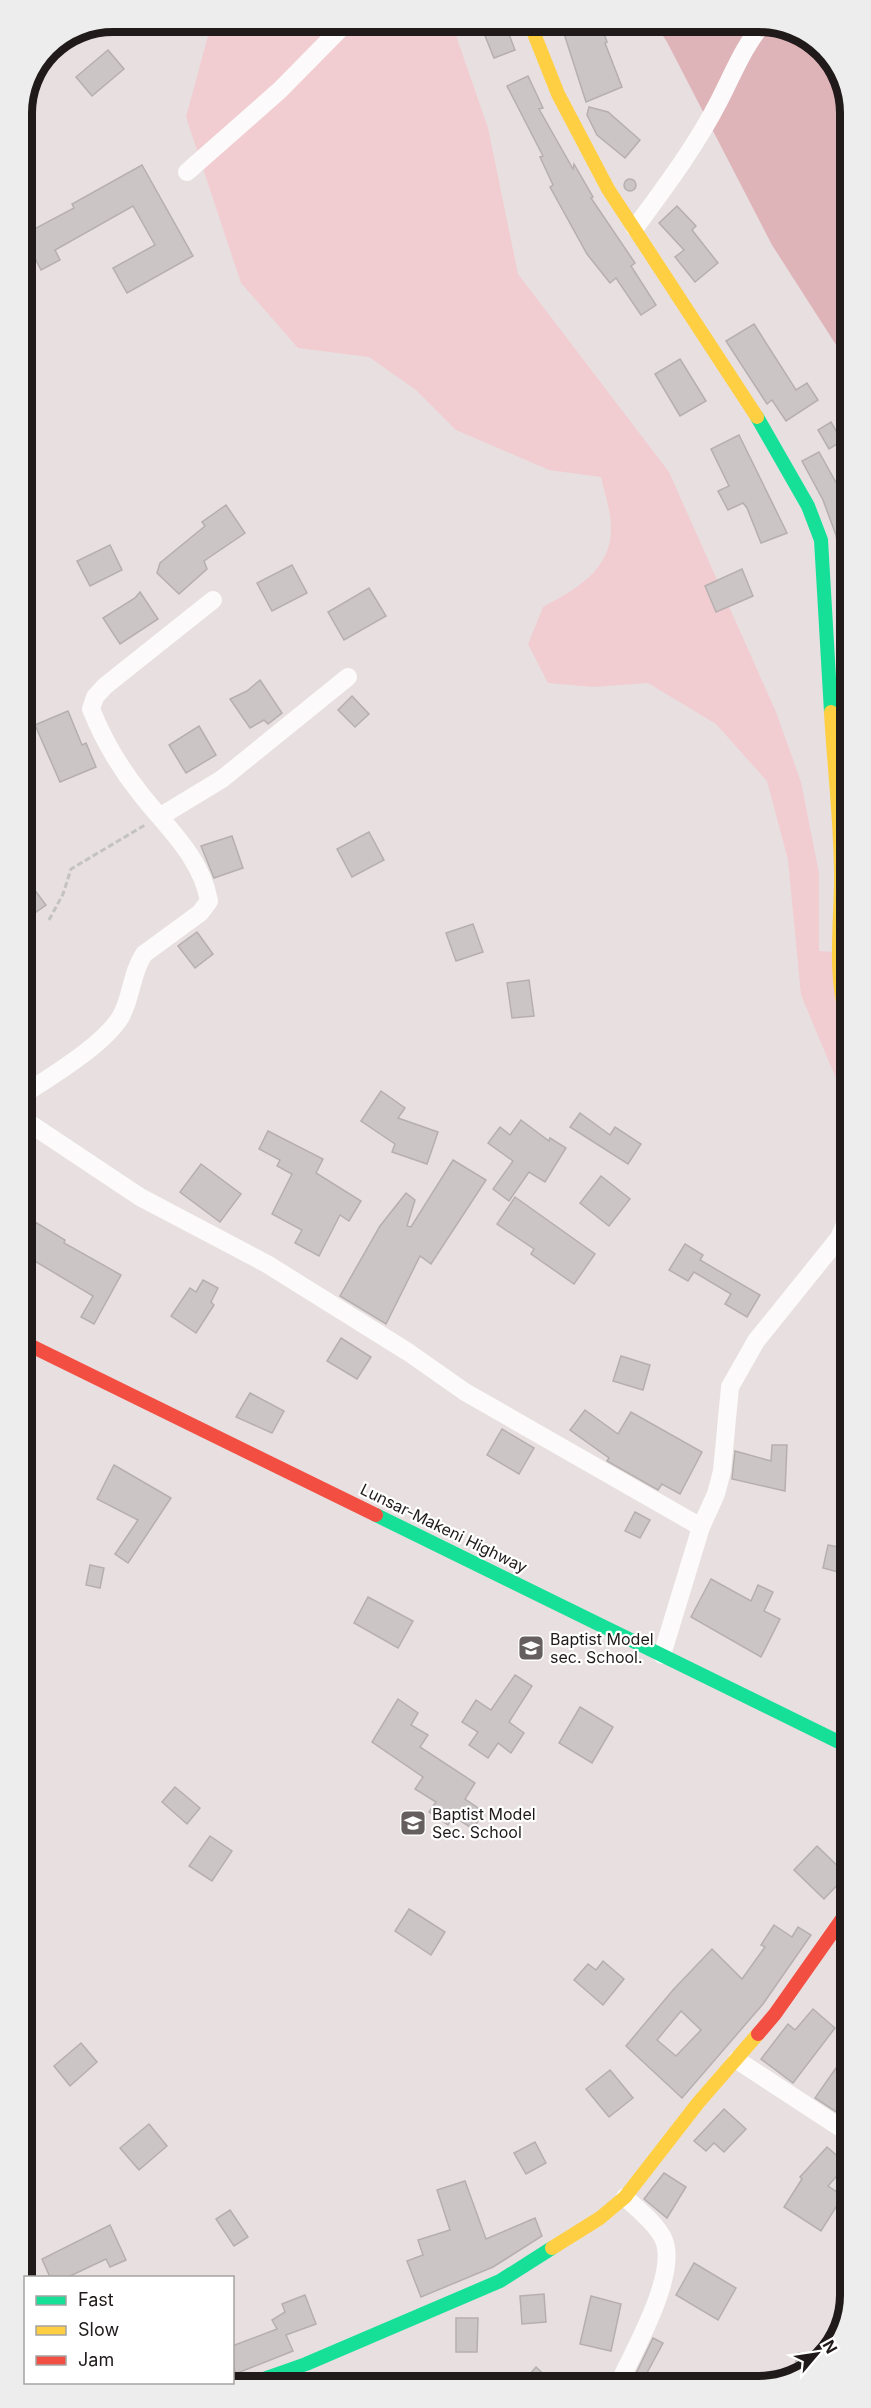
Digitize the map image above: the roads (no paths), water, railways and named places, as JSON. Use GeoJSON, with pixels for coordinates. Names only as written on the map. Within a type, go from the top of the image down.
{"type":"FeatureCollection","features":[{"type":"Feature","properties":{"kind":"street"},"geometry":{"type":"LineString","coordinates":[[187,172],[280,90],[337,32]]}},
{"type":"Feature","properties":{"kind":"street"},"geometry":{"type":"LineString","coordinates":[[533,32],[558,94],[608,189],[777,448],[808,506],[821,540],[840,816]]}},
{"type":"Feature","properties":{"kind":"street"},"geometry":{"type":"LineString","coordinates":[[635,228],[674,176],[719,102],[736,64],[758,32]]}},
{"type":"Feature","properties":{"kind":"street"},"geometry":{"type":"LineString","coordinates":[[32,1089],[67,1066],[107,1032],[119,1019],[144,954],[200,913],[209,901],[204,885],[184,845],[140,794],[115,757],[92,709],[94,697],[105,687],[213,600]]}},
{"type":"Feature","properties":{"kind":"street"},"geometry":{"type":"LineString","coordinates":[[161,816],[222,779],[348,677]]}},
{"type":"Feature","properties":{"kind":"street"},"geometry":{"type":"LineString","coordinates":[[840,921],[838,945],[840,969]]}},
{"type":"Feature","properties":{"kind":"street"},"geometry":{"type":"LineString","coordinates":[[32,1126],[140,1197],[267,1264],[465,1392],[701,1527]]}},
{"type":"Feature","properties":{"kind":"street"},"geometry":{"type":"LineString","coordinates":[[662,1655],[701,1527],[716,1494],[722,1471],[730,1388],[756,1341],[840,1236]]}},
{"type":"Feature","properties":{"kind":"street","name":"Lunsar-Makeni Highway"},"geometry":{"type":"LineString","coordinates":[[32,1346],[840,1743]]}},
{"type":"Feature","properties":{"kind":"street"},"geometry":{"type":"LineString","coordinates":[[272,2376],[306,2364],[500,2281],[600,2218],[625,2197],[698,2103],[775,2014],[840,1922]]}},
{"type":"Feature","properties":{"kind":"street"},"geometry":{"type":"LineString","coordinates":[[737,2060],[840,2127]]}},
{"type":"Feature","properties":{"kind":"street"},"geometry":{"type":"LineString","coordinates":[[622,2376],[665,2277],[668,2254],[663,2237],[625,2197]]}},
{"type":"Feature","properties":{"kind":"place","name":"Baptist Model sec. School."},"geometry":{"type":"Point","coordinates":[531,1648]}},
{"type":"Feature","properties":{"kind":"place","name":"Baptist Model Sec. School"},"geometry":{"type":"Point","coordinates":[413,1823]}}]}
